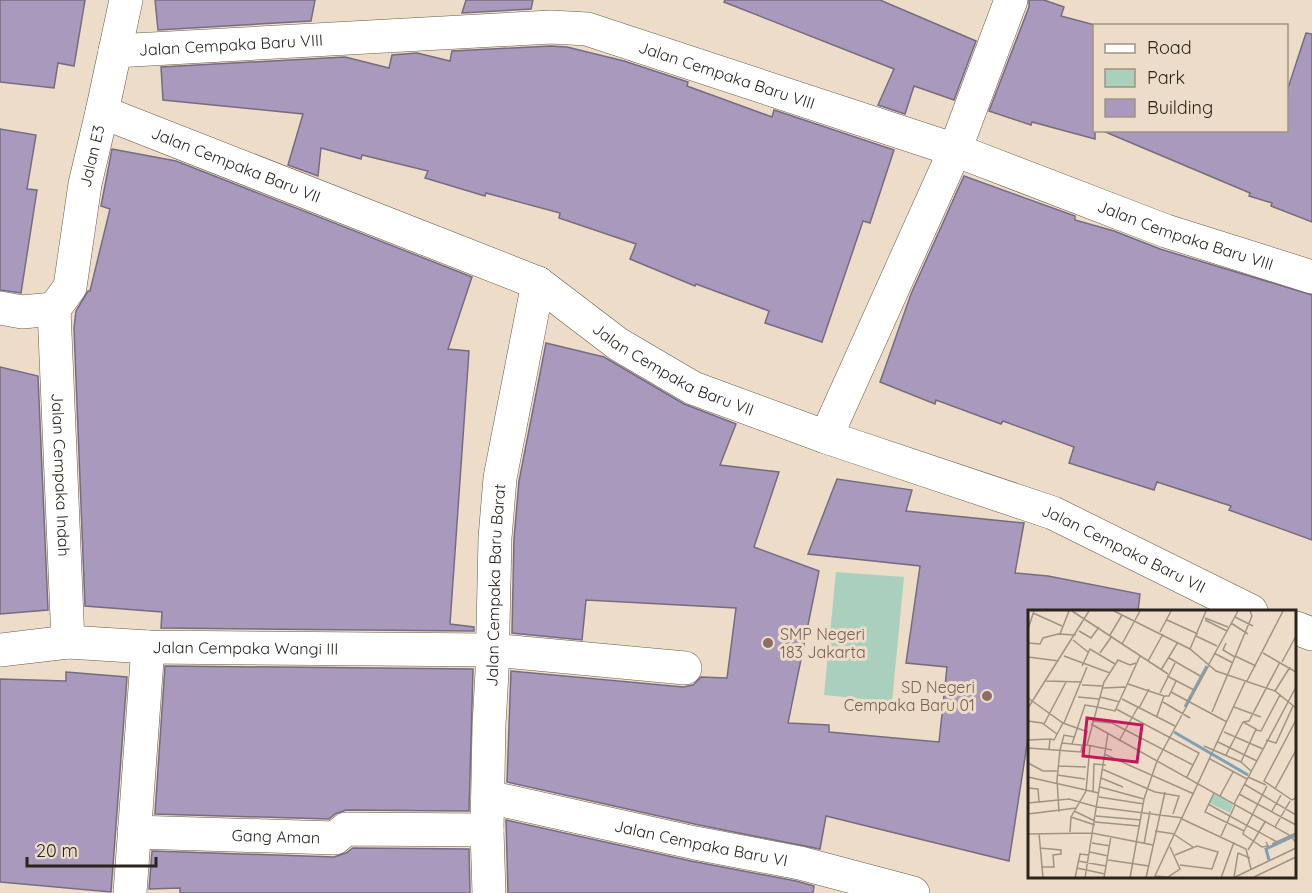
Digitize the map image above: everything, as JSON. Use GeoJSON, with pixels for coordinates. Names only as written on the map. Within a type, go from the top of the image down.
{"type":"FeatureCollection","features":[{"type":"Feature","properties":{"kind":"street","name":"Jalan E3"},"geometry":{"type":"LineString","coordinates":[[54,309],[70,287],[85,184],[126,0]]}},
{"type":"Feature","properties":{"kind":"street"},"geometry":{"type":"LineString","coordinates":[[826,437],[955,150],[1011,0]]}},
{"type":"Feature","properties":{"kind":"street","name":"Jalan Cempaka Baru VIII"},"geometry":{"type":"LineString","coordinates":[[116,51],[540,28],[586,29],[955,150],[1166,231],[1312,277]]}},
{"type":"Feature","properties":{"kind":"street","name":"Jalan Cempaka Baru VII"},"geometry":{"type":"LineString","coordinates":[[102,112],[538,283],[618,345],[693,388],[826,437],[1053,513],[1249,610]]}},
{"type":"Feature","properties":{"kind":"street","name":"Jalan Cempaka Baru Barat"},"geometry":{"type":"LineString","coordinates":[[489,893],[487,830],[495,538],[500,478],[538,283]]}},
{"type":"Feature","properties":{"kind":"street"},"geometry":{"type":"LineString","coordinates":[[0,308],[22,312],[54,309]]}},
{"type":"Feature","properties":{"kind":"street","name":"Jalan Cempaka Indah"},"geometry":{"type":"LineString","coordinates":[[54,309],[68,642]]}},
{"type":"Feature","properties":{"kind":"street"},"geometry":{"type":"LineString","coordinates":[[1297,628],[1312,634]]}},
{"type":"Feature","properties":{"kind":"street","name":"Jalan Cempaka Wangi III"},"geometry":{"type":"LineString","coordinates":[[0,650],[68,642],[148,648],[492,650],[685,668]]}},
{"type":"Feature","properties":{"kind":"street"},"geometry":{"type":"LineString","coordinates":[[130,893],[148,648]]}},
{"type":"Feature","properties":{"kind":"street","name":"Jalan Cempaka Baru VI"},"geometry":{"type":"LineString","coordinates":[[488,797],[695,843],[800,863],[913,893]]}},
{"type":"Feature","properties":{"kind":"street","name":"Gang Aman"},"geometry":{"type":"LineString","coordinates":[[134,832],[334,838],[346,829],[487,830]]}},
{"type":"Feature","properties":{"kind":"green space"},"geometry":{"type":"Polygon","coordinates":[[[836,572],[904,577],[892,702],[824,695],[836,572]]]}},
{"type":"Feature","properties":{"kind":"building"},"geometry":{"type":"Polygon","coordinates":[[[0,0],[85,0],[74,66],[58,63],[54,88],[0,82],[0,0]]]}},
{"type":"Feature","properties":{"kind":"building"},"geometry":{"type":"Polygon","coordinates":[[[155,0],[315,0],[311,21],[158,30],[155,0]]]}},
{"type":"Feature","properties":{"kind":"building"},"geometry":{"type":"Polygon","coordinates":[[[466,0],[533,0],[531,9],[462,13],[466,0]]]}},
{"type":"Feature","properties":{"kind":"building"},"geometry":{"type":"Polygon","coordinates":[[[725,0],[880,0],[976,41],[954,100],[914,86],[905,114],[878,105],[894,69],[724,2],[725,0]]]}},
{"type":"Feature","properties":{"kind":"building"},"geometry":{"type":"Polygon","coordinates":[[[1029,0],[1044,0],[1064,7],[1061,16],[1093,24],[1093,132],[1095,132],[1095,139],[1032,122],[1031,125],[989,111],[1029,7],[1029,0]]]}},
{"type":"Feature","properties":{"kind":"building"},"geometry":{"type":"Polygon","coordinates":[[[1306,33],[1312,34],[1312,222],[1271,206],[1272,203],[1249,196],[1250,193],[1105,132],[1288,132],[1288,88],[1306,33]]]}},
{"type":"Feature","properties":{"kind":"building"},"geometry":{"type":"Polygon","coordinates":[[[567,47],[624,61],[688,82],[687,86],[772,117],[774,110],[894,150],[870,223],[863,221],[822,342],[765,323],[769,311],[696,284],[695,286],[630,259],[636,244],[559,218],[560,213],[486,193],[485,196],[425,178],[428,171],[362,155],[361,159],[321,148],[318,176],[288,165],[303,114],[163,100],[161,67],[345,57],[389,68],[392,55],[417,53],[450,61],[452,51],[567,47]]]}},
{"type":"Feature","properties":{"kind":"building"},"geometry":{"type":"Polygon","coordinates":[[[0,129],[36,135],[27,189],[37,190],[21,293],[0,290],[0,129]]]}},
{"type":"Feature","properties":{"kind":"building"},"geometry":{"type":"Polygon","coordinates":[[[112,149],[176,161],[472,277],[448,349],[469,351],[450,624],[474,627],[474,631],[161,628],[162,612],[85,606],[74,328],[76,311],[90,291],[110,209],[101,206],[112,149]]]}},
{"type":"Feature","properties":{"kind":"building"},"geometry":{"type":"Polygon","coordinates":[[[964,176],[1075,216],[1075,220],[1114,231],[1160,249],[1312,295],[1312,540],[1229,510],[1231,506],[1157,482],[1154,490],[1069,463],[1074,447],[936,400],[935,404],[880,382],[911,294],[964,176]]]}},
{"type":"Feature","properties":{"kind":"building"},"geometry":{"type":"Polygon","coordinates":[[[546,343],[604,357],[684,404],[736,424],[720,465],[779,472],[754,547],[819,571],[788,723],[829,725],[829,732],[939,742],[947,667],[906,663],[920,566],[808,554],[837,479],[912,490],[906,511],[1024,523],[1015,573],[1048,576],[1140,594],[1138,610],[1028,610],[1028,738],[1009,861],[826,816],[820,849],[699,825],[507,782],[511,671],[683,687],[693,685],[701,677],[727,678],[736,608],[586,600],[582,640],[512,633],[514,539],[519,481],[546,343]]]}},
{"type":"Feature","properties":{"kind":"building"},"geometry":{"type":"Polygon","coordinates":[[[0,367],[38,376],[48,610],[0,614],[0,367]]]}},
{"type":"Feature","properties":{"kind":"building"},"geometry":{"type":"Polygon","coordinates":[[[165,666],[473,669],[469,811],[346,810],[329,819],[155,814],[165,666]]]}},
{"type":"Feature","properties":{"kind":"building"},"geometry":{"type":"Polygon","coordinates":[[[66,672],[127,677],[111,892],[0,882],[0,679],[66,681],[66,672]]]}},
{"type":"Feature","properties":{"kind":"building"},"geometry":{"type":"Polygon","coordinates":[[[506,820],[691,861],[796,881],[814,886],[813,893],[508,893],[506,820]]]}},
{"type":"Feature","properties":{"kind":"building"},"geometry":{"type":"Polygon","coordinates":[[[353,848],[469,849],[470,893],[180,893],[180,888],[149,889],[152,851],[334,857],[353,848]]]}},
{"type":"Feature","properties":{"kind":"place","name":"SMP Negeri 183 Jakarta"},"geometry":{"type":"Point","coordinates":[768,643]}},
{"type":"Feature","properties":{"kind":"place","name":"SD Negeri Cempaka Baru 01"},"geometry":{"type":"Point","coordinates":[987,696]}}]}
